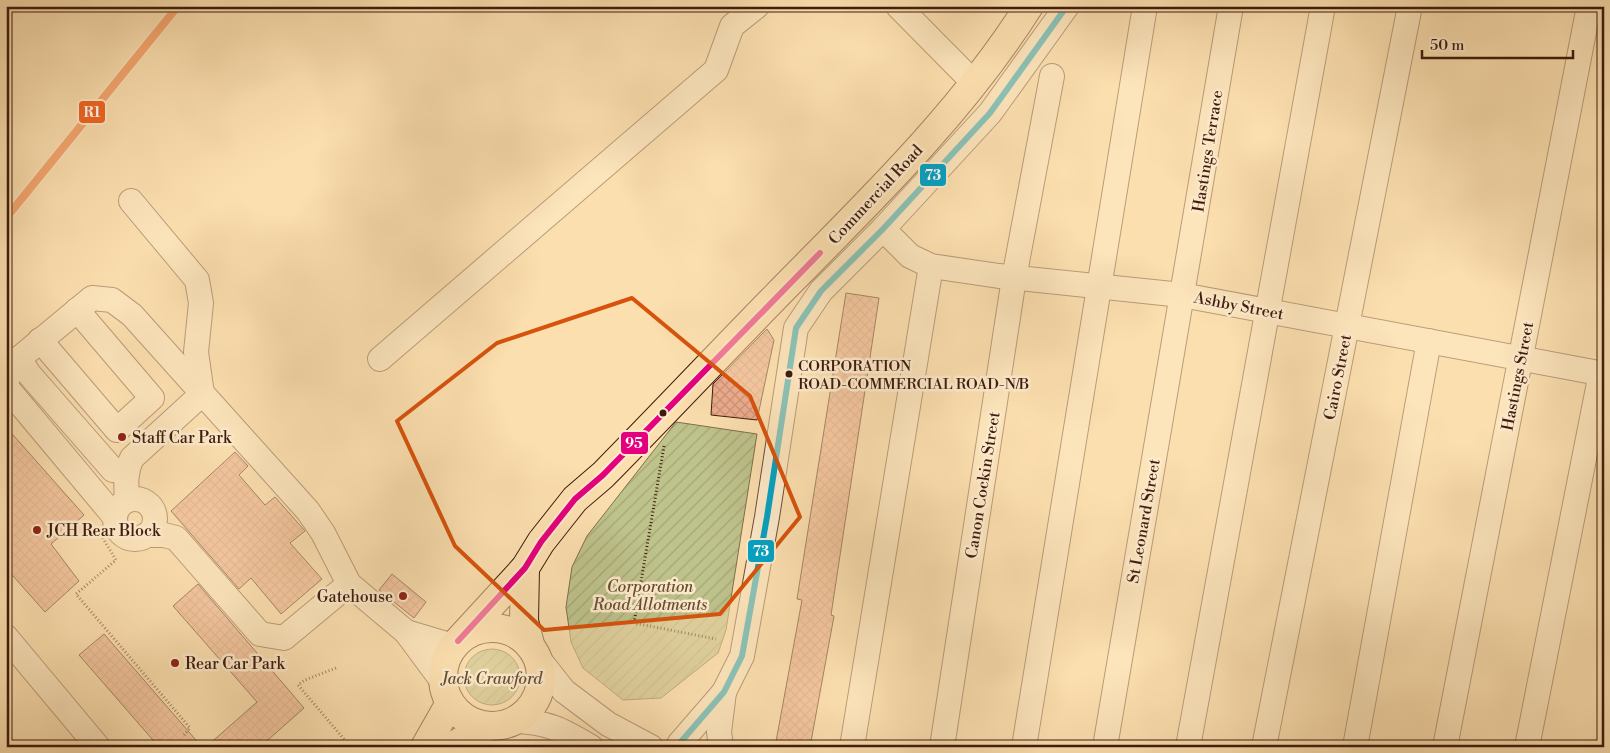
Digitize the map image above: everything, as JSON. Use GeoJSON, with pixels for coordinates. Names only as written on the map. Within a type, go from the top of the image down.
{"type":"FeatureCollection","features":[{"type":"Feature","properties":{"kind":"highway","name":"Commercial Road"},"geometry":{"type":"LineString","coordinates":[[456,644],[525,568],[541,542],[575,499],[604,475],[843,231],[975,84],[1029,6]]}},
{"type":"Feature","properties":{"kind":"highway"},"geometry":{"type":"LineString","coordinates":[[452,747],[488,726],[514,721],[528,711],[540,691],[541,674],[524,621],[525,568]]}},
{"type":"Feature","properties":{"kind":"highway"},"geometry":{"type":"LineString","coordinates":[[488,726],[473,722],[460,714],[447,692],[444,665],[456,644],[473,631],[491,627],[509,630],[534,651]]}},
{"type":"Feature","properties":{"kind":"highway"},"geometry":{"type":"LineString","coordinates":[[425,747],[447,692]]}},
{"type":"Feature","properties":{"kind":"street"},"geometry":{"type":"LineString","coordinates":[[380,359],[716,70],[732,26],[757,6]]}},
{"type":"Feature","properties":{"kind":"street"},"geometry":{"type":"LineString","coordinates":[[898,6],[975,84]]}},
{"type":"Feature","properties":{"kind":"street","name":"Commercial Road"},"geometry":{"type":"LineString","coordinates":[[724,692],[742,656],[767,517],[796,328],[808,307],[990,113],[1067,6]]}},
{"type":"Feature","properties":{"kind":"street"},"geometry":{"type":"LineString","coordinates":[[1024,747],[1145,6]]}},
{"type":"Feature","properties":{"kind":"street","name":"Hastings Terrace"},"geometry":{"type":"LineString","coordinates":[[1182,294],[1231,6]]}},
{"type":"Feature","properties":{"kind":"street"},"geometry":{"type":"LineString","coordinates":[[1188,747],[1269,311],[1323,6]]}},
{"type":"Feature","properties":{"kind":"street","name":"Cairo Street"},"geometry":{"type":"LineString","coordinates":[[1264,747],[1410,6]]}},
{"type":"Feature","properties":{"kind":"street","name":"Hastings Street"},"geometry":{"type":"LineString","coordinates":[[1445,747],[1589,6]]}},
{"type":"Feature","properties":{"kind":"street","name":"Canon Cockin Street"},"geometry":{"type":"LineString","coordinates":[[942,747],[1014,278],[1052,76]]}},
{"type":"Feature","properties":{"kind":"street"},"geometry":{"type":"LineString","coordinates":[[131,201],[197,280],[201,303],[196,352],[202,394]]}},
{"type":"Feature","properties":{"kind":"street","name":"Ashby Street"},"geometry":{"type":"LineString","coordinates":[[883,229],[910,256],[931,266],[1014,278],[1182,294],[1602,374]]}},
{"type":"Feature","properties":{"kind":"street"},"geometry":{"type":"LineString","coordinates":[[852,747],[931,266]]}},
{"type":"Feature","properties":{"kind":"street","name":"St Leonard Street"},"geometry":{"type":"LineString","coordinates":[[1105,747],[1182,294]]}},
{"type":"Feature","properties":{"kind":"street"},"geometry":{"type":"LineString","coordinates":[[349,584],[284,638],[260,634],[176,538],[164,535],[135,539],[123,536],[116,527],[113,516],[7,388],[7,375],[10,366],[20,360],[40,340],[92,298],[112,300],[132,316],[308,511],[323,533],[349,584],[406,632],[447,692]]}},
{"type":"Feature","properties":{"kind":"street"},"geometry":{"type":"LineString","coordinates":[[40,340],[117,430],[152,398],[77,310]]}},
{"type":"Feature","properties":{"kind":"street"},"geometry":{"type":"LineString","coordinates":[[1355,747],[1429,341]]}},
{"type":"Feature","properties":{"kind":"street"},"geometry":{"type":"LineString","coordinates":[[20,360],[29,374],[114,470],[126,471]]}},
{"type":"Feature","properties":{"kind":"street"},"geometry":{"type":"LineString","coordinates":[[1527,747],[1602,374]]}},
{"type":"Feature","properties":{"kind":"street"},"geometry":{"type":"LineString","coordinates":[[113,516],[126,471],[132,458],[202,394]]}},
{"type":"Feature","properties":{"kind":"street"},"geometry":{"type":"LineString","coordinates":[[113,516],[140,499],[146,502],[154,512],[154,525],[146,536]]}},
{"type":"Feature","properties":{"kind":"street"},"geometry":{"type":"LineString","coordinates":[[406,632],[456,644]]}},
{"type":"Feature","properties":{"kind":"street"},"geometry":{"type":"LineString","coordinates":[[6,637],[98,747]]}},
{"type":"Feature","properties":{"kind":"street"},"geometry":{"type":"LineString","coordinates":[[534,651],[564,691],[608,724],[652,747]]}},
{"type":"Feature","properties":{"kind":"street"},"geometry":{"type":"LineString","coordinates":[[676,745],[724,692]]}},
{"type":"Feature","properties":{"kind":"street"},"geometry":{"type":"LineString","coordinates":[[722,747],[719,732],[724,692]]}},
{"type":"Feature","properties":{"kind":"street"},"geometry":{"type":"LineString","coordinates":[[514,721],[540,722],[564,730],[591,747]]}},
{"type":"Feature","properties":{"kind":"street"},"geometry":{"type":"LineString","coordinates":[[676,745],[691,742],[708,747]]}},
{"type":"Feature","properties":{"kind":"path"},"geometry":{"type":"LineString","coordinates":[[649,428],[665,441],[634,624],[716,639]]}},
{"type":"Feature","properties":{"kind":"path"},"geometry":{"type":"LineString","coordinates":[[113,516],[116,560],[76,594],[190,728],[184,735]]}},
{"type":"Feature","properties":{"kind":"path"},"geometry":{"type":"LineString","coordinates":[[336,668],[304,680],[298,685],[349,745]]}},
{"type":"Feature","properties":{"kind":"highlighted area"},"geometry":{"type":"Polygon","coordinates":[[[632,298],[750,396],[800,517],[720,614],[544,630],[455,546],[397,421],[497,343],[632,298]]]}},
{"type":"Feature","properties":{"kind":"green space","name":"Corporation Road Allotments"},"geometry":{"type":"Polygon","coordinates":[[[676,422],[757,434],[726,630],[718,653],[661,698],[623,700],[583,668],[571,642],[566,607],[572,567],[587,536],[676,422]]]}},
{"type":"Feature","properties":{"kind":"green space","name":"Jack Crawford"},"geometry":{"type":"Polygon","coordinates":[[[492,649],[503,651],[512,657],[518,666],[520,677],[518,688],[512,697],[503,703],[492,705],[481,703],[472,697],[466,688],[464,677],[466,666],[472,657],[481,651],[492,649]]]}},
{"type":"Feature","properties":{"kind":"building"},"geometry":{"type":"Polygon","coordinates":[[[846,293],[879,298],[831,615],[834,616],[810,747],[775,747],[802,600],[797,599],[846,293]]]}},
{"type":"Feature","properties":{"kind":"building"},"geometry":{"type":"Polygon","coordinates":[[[767,329],[774,340],[757,420],[711,415],[713,384],[767,329]]]}},
{"type":"Feature","properties":{"kind":"building","name":"JCH Rear Block"},"geometry":{"type":"Polygon","coordinates":[[[6,427],[84,515],[51,544],[79,581],[45,612],[6,568],[6,427]]]}},
{"type":"Feature","properties":{"kind":"building"},"geometry":{"type":"Polygon","coordinates":[[[235,452],[248,466],[239,475],[265,505],[275,497],[305,531],[290,543],[322,579],[281,614],[251,578],[239,589],[171,511],[235,452]]]}},
{"type":"Feature","properties":{"kind":"building","name":"Gatehouse"},"geometry":{"type":"Polygon","coordinates":[[[392,574],[426,602],[414,618],[379,590],[392,574]]]}},
{"type":"Feature","properties":{"kind":"building"},"geometry":{"type":"Polygon","coordinates":[[[198,584],[304,708],[260,747],[206,747],[257,702],[173,606],[198,584]]]}},
{"type":"Feature","properties":{"kind":"building"},"geometry":{"type":"Polygon","coordinates":[[[104,634],[202,747],[159,747],[79,655],[104,634]]]}},
{"type":"Feature","properties":{"kind":"transit line","name":"R1"},"geometry":{"type":"LineString","coordinates":[[6,218],[178,6]]}},
{"type":"Feature","properties":{"kind":"transit line","name":"73"},"geometry":{"type":"LineString","coordinates":[[679,744],[724,692],[742,656],[767,517],[796,328],[821,291],[883,229],[990,113],[1067,6]]}},
{"type":"Feature","properties":{"kind":"transit line","name":"95"},"geometry":{"type":"LineString","coordinates":[[458,641],[525,568],[541,542],[575,499],[603,475],[820,253]]}},
{"type":"Feature","properties":{"kind":"place","name":"CORPORATION ROAD-COMMERCIAL ROAD-N/B"},"geometry":{"type":"Point","coordinates":[789,374]}},
{"type":"Feature","properties":{"kind":"place","name":"Staff Car Park"},"geometry":{"type":"Point","coordinates":[122,437]}},
{"type":"Feature","properties":{"kind":"place","name":"JCH Rear Block"},"geometry":{"type":"Point","coordinates":[37,530]}},
{"type":"Feature","properties":{"kind":"place","name":"Gatehouse"},"geometry":{"type":"Point","coordinates":[403,596]}},
{"type":"Feature","properties":{"kind":"place","name":"Rear Car Park"},"geometry":{"type":"Point","coordinates":[175,663]}}]}
